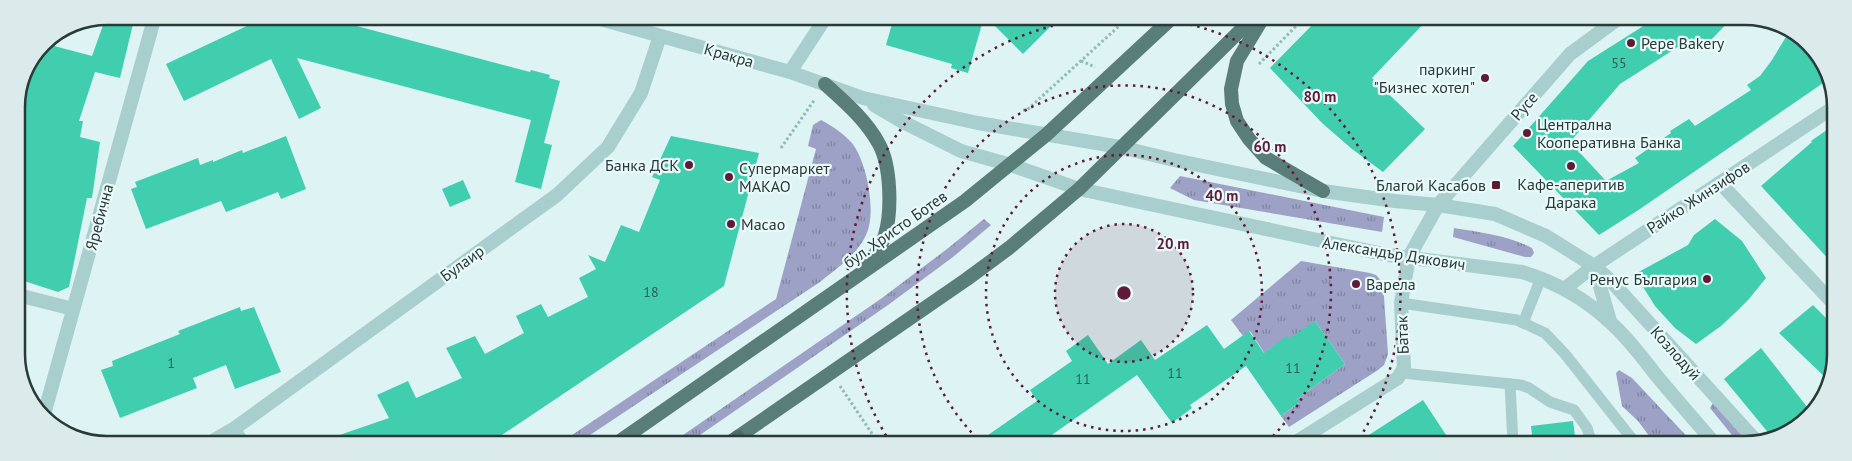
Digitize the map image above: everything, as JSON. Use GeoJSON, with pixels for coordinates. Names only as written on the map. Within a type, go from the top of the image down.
{"type":"FeatureCollection","features":[{"type":"Feature","properties":{"kind":"main road","name":"бул. Христо Ботев"},"geometry":{"type":"LineString","coordinates":[[628,436],[965,202],[1046,135],[1165,25]]}},
{"type":"Feature","properties":{"kind":"main road"},"geometry":{"type":"LineString","coordinates":[[739,436],[1009,248],[1079,189],[1246,25]]}},
{"type":"Feature","properties":{"kind":"main road"},"geometry":{"type":"LineString","coordinates":[[1259,25],[1237,61],[1231,89],[1232,104],[1237,121],[1249,139],[1266,158],[1323,191]]}},
{"type":"Feature","properties":{"kind":"main road"},"geometry":{"type":"LineString","coordinates":[[825,84],[862,119],[880,145],[888,168],[889,210],[885,236],[876,254],[857,277]]}},
{"type":"Feature","properties":{"kind":"street","name":"Яребична"},"geometry":{"type":"LineString","coordinates":[[46,408],[152,25]]}},
{"type":"Feature","properties":{"kind":"street","name":"Кракра"},"geometry":{"type":"LineString","coordinates":[[621,25],[790,72],[863,98],[978,124],[1046,135]]}},
{"type":"Feature","properties":{"kind":"street"},"geometry":{"type":"LineString","coordinates":[[790,72],[821,25]]}},
{"type":"Feature","properties":{"kind":"street","name":"Русе"},"geometry":{"type":"LineString","coordinates":[[1438,205],[1570,54],[1609,25]]}},
{"type":"Feature","properties":{"kind":"street","name":"Булаир"},"geometry":{"type":"LineString","coordinates":[[221,436],[235,428],[557,195],[608,147],[641,93],[660,36]]}},
{"type":"Feature","properties":{"kind":"street","name":"Кракра"},"geometry":{"type":"LineString","coordinates":[[863,98],[901,121],[962,151],[1011,165]]}},
{"type":"Feature","properties":{"kind":"street","name":"Райко Жинзифов"},"geometry":{"type":"LineString","coordinates":[[1564,289],[1594,266],[1827,112]]}},
{"type":"Feature","properties":{"kind":"street"},"geometry":{"type":"LineString","coordinates":[[1046,135],[1120,147],[1182,162],[1323,191],[1495,214],[1546,236],[1594,266],[1610,321]]}},
{"type":"Feature","properties":{"kind":"street","name":"Александър Дякович"},"geometry":{"type":"LineString","coordinates":[[1011,165],[1079,189],[1388,255],[1522,272],[1541,278],[1564,289],[1610,321],[1709,436]]}},
{"type":"Feature","properties":{"kind":"street"},"geometry":{"type":"LineString","coordinates":[[1720,183],[1827,297]]}},
{"type":"Feature","properties":{"kind":"street","name":"Батак"},"geometry":{"type":"LineString","coordinates":[[1306,436],[1394,382],[1402,373],[1404,367],[1400,303],[1409,257],[1438,205]]}},
{"type":"Feature","properties":{"kind":"street","name":"Козлодуй"},"geometry":{"type":"LineString","coordinates":[[1594,266],[1611,280],[1752,436]]}},
{"type":"Feature","properties":{"kind":"street"},"geometry":{"type":"LineString","coordinates":[[25,297],[73,309]]}},
{"type":"Feature","properties":{"kind":"lane"},"geometry":{"type":"LineString","coordinates":[[1523,323],[1541,278]]}},
{"type":"Feature","properties":{"kind":"lane"},"geometry":{"type":"LineString","coordinates":[[1400,303],[1516,320],[1545,333],[1565,354],[1630,436]]}},
{"type":"Feature","properties":{"kind":"lane"},"geometry":{"type":"LineString","coordinates":[[1402,373],[1510,384],[1529,388],[1550,402],[1574,410],[1588,428],[1590,436]]}},
{"type":"Feature","properties":{"kind":"lane"},"geometry":{"type":"LineString","coordinates":[[1510,384],[1513,436]]}},
{"type":"Feature","properties":{"kind":"lane"},"geometry":{"type":"LineString","coordinates":[[235,428],[240,436]]}},
{"type":"Feature","properties":{"kind":"path"},"geometry":{"type":"LineString","coordinates":[[1019,110],[1027,110],[1120,25]]}},
{"type":"Feature","properties":{"kind":"path"},"geometry":{"type":"LineString","coordinates":[[1253,70],[1297,25]]}},
{"type":"Feature","properties":{"kind":"path"},"geometry":{"type":"LineString","coordinates":[[781,148],[825,84]]}},
{"type":"Feature","properties":{"kind":"path"},"geometry":{"type":"LineString","coordinates":[[832,373],[873,436]]}},
{"type":"Feature","properties":{"kind":"green space"},"geometry":{"type":"Polygon","coordinates":[[[821,120],[845,136],[852,143],[862,162],[869,188],[871,214],[866,235],[857,249],[846,261],[820,282],[589,436],[570,436],[776,299],[816,149],[808,146],[813,125],[821,120]]]}},
{"type":"Feature","properties":{"kind":"green space"},"geometry":{"type":"Polygon","coordinates":[[[1180,176],[1384,217],[1382,232],[1194,200],[1170,188],[1180,176]]]}},
{"type":"Feature","properties":{"kind":"green space"},"geometry":{"type":"Polygon","coordinates":[[[984,219],[991,225],[953,257],[888,305],[699,436],[682,436],[882,298],[984,219]]]}},
{"type":"Feature","properties":{"kind":"green space"},"geometry":{"type":"Polygon","coordinates":[[[1454,228],[1514,240],[1532,248],[1534,253],[1531,257],[1525,257],[1453,237],[1454,228]]]}},
{"type":"Feature","properties":{"kind":"green space"},"geometry":{"type":"Polygon","coordinates":[[[1301,261],[1376,275],[1383,283],[1388,354],[1384,365],[1378,370],[1289,427],[1281,416],[1299,403],[1297,399],[1345,364],[1315,321],[1291,342],[1287,337],[1268,350],[1271,363],[1250,331],[1243,336],[1231,320],[1301,261]]]}},
{"type":"Feature","properties":{"kind":"green space"},"geometry":{"type":"Polygon","coordinates":[[[1619,370],[1632,378],[1687,436],[1649,436],[1638,421],[1622,406],[1616,373],[1619,370]]]}},
{"type":"Feature","properties":{"kind":"green space"},"geometry":{"type":"Polygon","coordinates":[[[1716,398],[1743,436],[1733,436],[1710,408],[1716,398]]]}},
{"type":"Feature","properties":{"kind":"building"},"geometry":{"type":"Polygon","coordinates":[[[103,25],[133,25],[120,78],[95,72],[79,121],[83,121],[80,137],[100,142],[92,198],[87,198],[69,287],[58,292],[25,281],[25,102],[33,71],[53,46],[92,56],[103,25]]]}},
{"type":"Feature","properties":{"kind":"building"},"geometry":{"type":"Polygon","coordinates":[[[249,25],[353,25],[530,72],[531,70],[550,75],[549,78],[560,81],[544,143],[552,145],[541,189],[515,182],[531,120],[297,58],[321,108],[299,119],[271,59],[184,101],[166,64],[249,25]]]}},
{"type":"Feature","properties":{"kind":"building"},"geometry":{"type":"Polygon","coordinates":[[[892,25],[982,25],[968,73],[951,68],[952,64],[886,45],[892,25]]]}},
{"type":"Feature","properties":{"kind":"building"},"geometry":{"type":"Polygon","coordinates":[[[994,25],[1052,25],[1023,54],[994,25]]]}},
{"type":"Feature","properties":{"kind":"building"},"geometry":{"type":"Polygon","coordinates":[[[1312,25],[1422,25],[1372,78],[1425,129],[1383,172],[1322,123],[1270,68],[1312,25]]]}},
{"type":"Feature","properties":{"kind":"building"},"geometry":{"type":"Polygon","coordinates":[[[1645,25],[1725,25],[1712,39],[1697,47],[1692,38],[1620,84],[1570,142],[1606,181],[1639,163],[1635,158],[1689,119],[1695,126],[1751,90],[1747,85],[1760,76],[1786,36],[1810,57],[1823,83],[1599,235],[1513,146],[1588,61],[1645,25]]]}},
{"type":"Feature","properties":{"kind":"building"},"geometry":{"type":"Polygon","coordinates":[[[1827,130],[1827,257],[1761,186],[1811,141],[1827,130]]]}},
{"type":"Feature","properties":{"kind":"building"},"geometry":{"type":"Polygon","coordinates":[[[286,136],[306,189],[281,199],[278,192],[226,212],[221,201],[146,229],[131,189],[137,187],[135,182],[198,158],[200,165],[213,160],[213,162],[242,150],[243,153],[286,136]]]}},
{"type":"Feature","properties":{"kind":"building"},"geometry":{"type":"Polygon","coordinates":[[[671,136],[759,153],[724,286],[500,436],[337,436],[389,418],[377,395],[408,381],[416,398],[462,378],[446,348],[475,336],[485,354],[524,333],[516,316],[541,304],[548,317],[588,297],[579,278],[596,269],[588,255],[605,262],[621,225],[639,232],[660,180],[652,177],[671,136]]]}},
{"type":"Feature","properties":{"kind":"building"},"geometry":{"type":"Polygon","coordinates":[[[463,180],[471,198],[450,207],[442,189],[463,180]]]}},
{"type":"Feature","properties":{"kind":"building"},"geometry":{"type":"Polygon","coordinates":[[[1715,219],[1742,241],[1766,278],[1735,313],[1696,344],[1675,328],[1655,306],[1635,274],[1688,245],[1694,235],[1715,219]]]}},
{"type":"Feature","properties":{"kind":"building"},"geometry":{"type":"Polygon","coordinates":[[[1813,305],[1827,319],[1827,354],[1823,376],[1779,333],[1813,305]]]}},
{"type":"Feature","properties":{"kind":"building"},"geometry":{"type":"Polygon","coordinates":[[[240,307],[241,311],[254,307],[281,372],[235,389],[226,365],[193,378],[197,388],[120,418],[101,370],[113,366],[112,361],[180,334],[178,331],[240,307]]]}},
{"type":"Feature","properties":{"kind":"building"},"geometry":{"type":"Polygon","coordinates":[[[1315,321],[1345,364],[1297,399],[1300,402],[1281,416],[1246,366],[1190,405],[1192,408],[1172,423],[1137,375],[1050,436],[987,436],[1037,401],[1030,390],[1072,361],[1066,351],[1088,335],[1108,364],[1141,340],[1155,360],[1207,325],[1224,349],[1249,331],[1264,353],[1287,336],[1289,339],[1315,321]]]}},
{"type":"Feature","properties":{"kind":"building"},"geometry":{"type":"Polygon","coordinates":[[[1761,348],[1807,407],[1790,422],[1768,432],[1724,379],[1761,348]]]}},
{"type":"Feature","properties":{"kind":"building"},"geometry":{"type":"Polygon","coordinates":[[[1423,400],[1447,436],[1367,436],[1423,400]]]}},
{"type":"Feature","properties":{"kind":"building"},"geometry":{"type":"Polygon","coordinates":[[[1573,421],[1575,436],[1532,436],[1531,426],[1573,421]]]}},
{"type":"Feature","properties":{"kind":"place","name":"Pepe Bakery"},"geometry":{"type":"Point","coordinates":[1631,43]}},
{"type":"Feature","properties":{"kind":"place","name":"паркинг \"Бизнес хотел\""},"geometry":{"type":"Point","coordinates":[1485,78]}},
{"type":"Feature","properties":{"kind":"place","name":"Централна Кооперативна Банка"},"geometry":{"type":"Point","coordinates":[1527,133]}},
{"type":"Feature","properties":{"kind":"place","name":"Банка ДСК"},"geometry":{"type":"Point","coordinates":[689,165]}},
{"type":"Feature","properties":{"kind":"place","name":"Кафе-аперитив Дарака"},"geometry":{"type":"Point","coordinates":[1571,166]}},
{"type":"Feature","properties":{"kind":"place","name":"Супермаркет МАКАО"},"geometry":{"type":"Point","coordinates":[729,177]}},
{"type":"Feature","properties":{"kind":"place","name":"Благой Касабов"},"geometry":{"type":"Point","coordinates":[1496,185]}},
{"type":"Feature","properties":{"kind":"place","name":"Macao"},"geometry":{"type":"Point","coordinates":[731,224]}},
{"type":"Feature","properties":{"kind":"place","name":"Ренус България"},"geometry":{"type":"Point","coordinates":[1707,279]}},
{"type":"Feature","properties":{"kind":"place","name":"Варела"},"geometry":{"type":"Point","coordinates":[1356,284]}}]}
